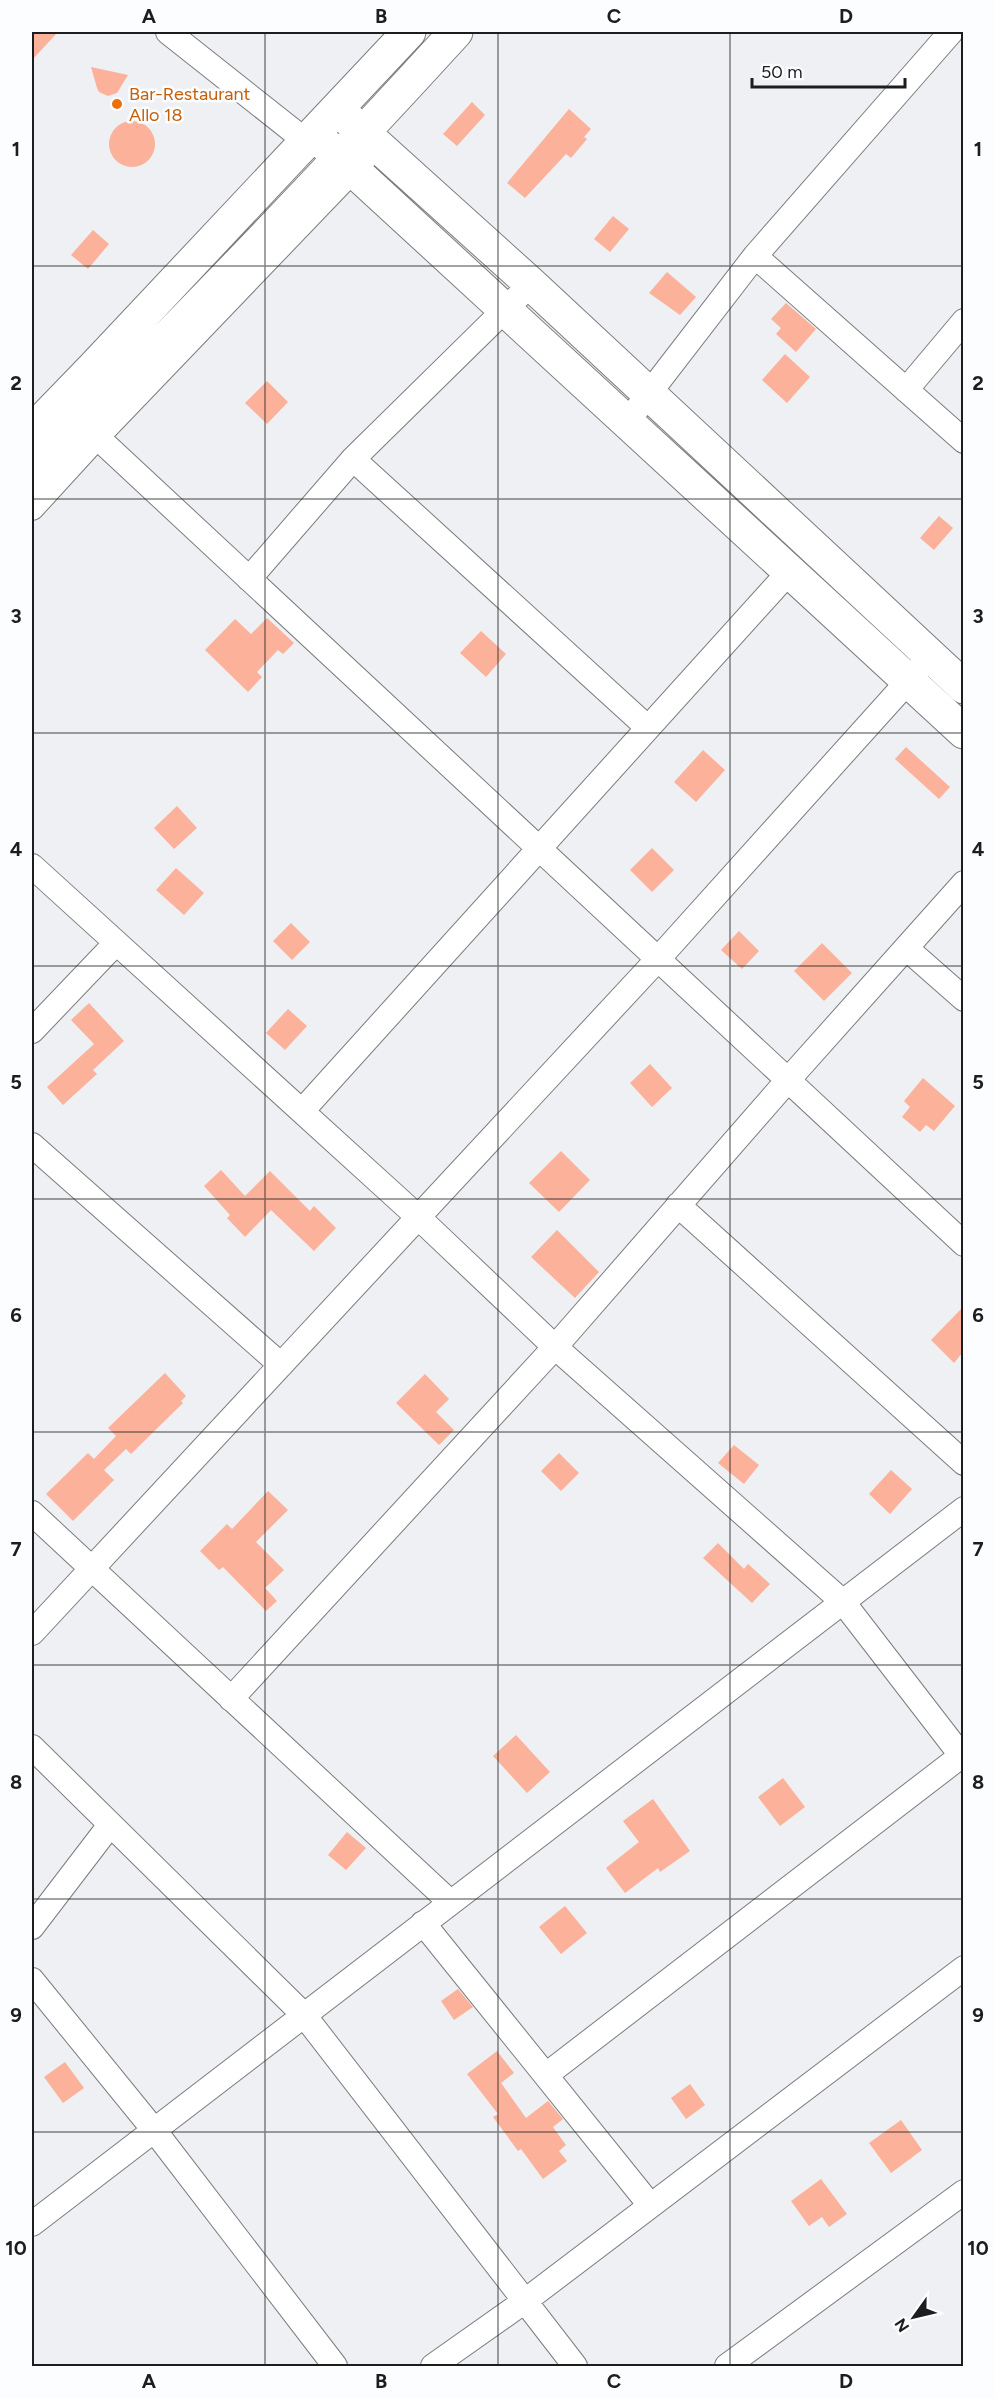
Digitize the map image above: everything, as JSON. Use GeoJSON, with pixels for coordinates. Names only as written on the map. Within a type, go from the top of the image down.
{"type":"FeatureCollection","features":[{"type":"Feature","properties":{"kind":"main road"},"geometry":{"type":"LineString","coordinates":[[32,431],[409,32]]}},
{"type":"Feature","properties":{"kind":"main road"},"geometry":{"type":"LineString","coordinates":[[32,473],[346,164],[370,139],[456,32]]}},
{"type":"Feature","properties":{"kind":"main road"},"geometry":{"type":"LineString","coordinates":[[337,109],[531,284],[963,687]]}},
{"type":"Feature","properties":{"kind":"main road"},"geometry":{"type":"LineString","coordinates":[[310,138],[346,164],[963,732]]}},
{"type":"Feature","properties":{"kind":"street"},"geometry":{"type":"LineString","coordinates":[[168,32],[310,138]]}},
{"type":"Feature","properties":{"kind":"street"},"geometry":{"type":"LineString","coordinates":[[627,422],[754,256],[951,32]]}},
{"type":"Feature","properties":{"kind":"street"},"geometry":{"type":"LineString","coordinates":[[32,508],[346,164]]}},
{"type":"Feature","properties":{"kind":"street"},"geometry":{"type":"LineString","coordinates":[[754,256],[963,441]]}},
{"type":"Feature","properties":{"kind":"street"},"geometry":{"type":"LineString","coordinates":[[249,579],[353,459],[531,284]]}},
{"type":"Feature","properties":{"kind":"street"},"geometry":{"type":"LineString","coordinates":[[906,390],[963,321]]}},
{"type":"Feature","properties":{"kind":"street"},"geometry":{"type":"LineString","coordinates":[[97,437],[963,1244]]}},
{"type":"Feature","properties":{"kind":"street"},"geometry":{"type":"LineString","coordinates":[[353,459],[647,727]]}},
{"type":"Feature","properties":{"kind":"street"},"geometry":{"type":"LineString","coordinates":[[302,1111],[789,572]]}},
{"type":"Feature","properties":{"kind":"street"},"geometry":{"type":"LineString","coordinates":[[32,1633],[658,959],[931,657]]}},
{"type":"Feature","properties":{"kind":"street"},"geometry":{"type":"LineString","coordinates":[[32,866],[418,1217],[555,1347],[843,1602],[962,1757],[546,2075]]}},
{"type":"Feature","properties":{"kind":"street"},"geometry":{"type":"LineString","coordinates":[[231,1699],[555,1347],[963,883]]}},
{"type":"Feature","properties":{"kind":"street"},"geometry":{"type":"LineString","coordinates":[[32,1031],[116,943]]}},
{"type":"Feature","properties":{"kind":"street"},"geometry":{"type":"LineString","coordinates":[[906,948],[963,999]]}},
{"type":"Feature","properties":{"kind":"street"},"geometry":{"type":"LineString","coordinates":[[32,1145],[281,1365]]}},
{"type":"Feature","properties":{"kind":"street"},"geometry":{"type":"LineString","coordinates":[[678,1205],[963,1463]]}},
{"type":"Feature","properties":{"kind":"street"},"geometry":{"type":"LineString","coordinates":[[32,2224],[963,1509]]}},
{"type":"Feature","properties":{"kind":"street"},"geometry":{"type":"LineString","coordinates":[[32,1514],[450,1902]]}},
{"type":"Feature","properties":{"kind":"street"},"geometry":{"type":"LineString","coordinates":[[32,1748],[304,2015],[575,2367]]}},
{"type":"Feature","properties":{"kind":"street"},"geometry":{"type":"LineString","coordinates":[[32,1927],[111,1825]]}},
{"type":"Feature","properties":{"kind":"street"},"geometry":{"type":"LineString","coordinates":[[423,1923],[650,2205]]}},
{"type":"Feature","properties":{"kind":"street"},"geometry":{"type":"LineString","coordinates":[[433,2367],[525,2301],[963,1968]]}},
{"type":"Feature","properties":{"kind":"street"},"geometry":{"type":"LineString","coordinates":[[32,1980],[154,2130],[335,2367]]}},
{"type":"Feature","properties":{"kind":"street"},"geometry":{"type":"LineString","coordinates":[[727,2367],[963,2192]]}},
{"type":"Feature","properties":{"kind":"building"},"geometry":{"type":"Polygon","coordinates":[[[32,32],[58,32],[32,60],[32,32]]]}},
{"type":"Feature","properties":{"kind":"building"},"geometry":{"type":"Polygon","coordinates":[[[91,67],[128,75],[117,93],[108,96],[99,92],[91,67]]]}},
{"type":"Feature","properties":{"kind":"building"},"geometry":{"type":"Polygon","coordinates":[[[472,102],[485,115],[457,146],[443,134],[472,102]]]}},
{"type":"Feature","properties":{"kind":"building"},"geometry":{"type":"Polygon","coordinates":[[[569,109],[591,129],[584,137],[587,139],[571,158],[566,154],[525,198],[507,183],[569,109]]]}},
{"type":"Feature","properties":{"kind":"building"},"geometry":{"type":"Polygon","coordinates":[[[132,121],[148,128],[155,144],[148,160],[132,167],[116,160],[109,144],[116,128],[132,121]]]}},
{"type":"Feature","properties":{"kind":"building"},"geometry":{"type":"Polygon","coordinates":[[[613,216],[629,229],[610,252],[594,239],[613,216]]]}},
{"type":"Feature","properties":{"kind":"building"},"geometry":{"type":"Polygon","coordinates":[[[93,230],[109,244],[88,269],[71,255],[93,230]]]}},
{"type":"Feature","properties":{"kind":"building"},"geometry":{"type":"Polygon","coordinates":[[[667,272],[696,297],[680,315],[649,293],[667,272]]]}},
{"type":"Feature","properties":{"kind":"building"},"geometry":{"type":"Polygon","coordinates":[[[786,303],[816,329],[796,352],[776,334],[781,328],[771,319],[786,303]]]}},
{"type":"Feature","properties":{"kind":"building"},"geometry":{"type":"Polygon","coordinates":[[[785,354],[810,377],[787,403],[762,380],[785,354]]]}},
{"type":"Feature","properties":{"kind":"building"},"geometry":{"type":"Polygon","coordinates":[[[267,381],[288,402],[267,424],[245,403],[267,381]]]}},
{"type":"Feature","properties":{"kind":"building"},"geometry":{"type":"Polygon","coordinates":[[[939,516],[953,528],[934,550],[920,538],[939,516]]]}},
{"type":"Feature","properties":{"kind":"building"},"geometry":{"type":"Polygon","coordinates":[[[267,618],[294,643],[283,654],[278,650],[257,672],[262,677],[248,692],[205,650],[235,619],[251,634],[267,618]]]}},
{"type":"Feature","properties":{"kind":"building"},"geometry":{"type":"Polygon","coordinates":[[[481,631],[506,654],[486,677],[460,653],[481,631]]]}},
{"type":"Feature","properties":{"kind":"building"},"geometry":{"type":"Polygon","coordinates":[[[906,747],[950,787],[939,799],[895,759],[906,747]]]}},
{"type":"Feature","properties":{"kind":"building"},"geometry":{"type":"Polygon","coordinates":[[[703,750],[725,770],[696,802],[674,782],[703,750]]]}},
{"type":"Feature","properties":{"kind":"building"},"geometry":{"type":"Polygon","coordinates":[[[177,806],[197,828],[174,849],[154,828],[177,806]]]}},
{"type":"Feature","properties":{"kind":"building"},"geometry":{"type":"Polygon","coordinates":[[[652,848],[674,870],[652,892],[630,870],[652,848]]]}},
{"type":"Feature","properties":{"kind":"building"},"geometry":{"type":"Polygon","coordinates":[[[176,868],[204,893],[184,915],[156,890],[176,868]]]}},
{"type":"Feature","properties":{"kind":"building"},"geometry":{"type":"Polygon","coordinates":[[[291,923],[310,942],[292,960],[273,941],[291,923]]]}},
{"type":"Feature","properties":{"kind":"building"},"geometry":{"type":"Polygon","coordinates":[[[739,931],[759,951],[742,969],[721,950],[739,931]]]}},
{"type":"Feature","properties":{"kind":"building"},"geometry":{"type":"Polygon","coordinates":[[[822,943],[852,973],[824,1001],[794,971],[822,943]]]}},
{"type":"Feature","properties":{"kind":"building"},"geometry":{"type":"Polygon","coordinates":[[[89,1003],[124,1041],[93,1070],[97,1074],[63,1105],[47,1087],[94,1044],[71,1020],[89,1003]]]}},
{"type":"Feature","properties":{"kind":"building"},"geometry":{"type":"Polygon","coordinates":[[[288,1009],[307,1026],[285,1050],[266,1033],[288,1009]]]}},
{"type":"Feature","properties":{"kind":"building"},"geometry":{"type":"Polygon","coordinates":[[[650,1064],[672,1088],[652,1107],[630,1083],[650,1064]]]}},
{"type":"Feature","properties":{"kind":"building"},"geometry":{"type":"Polygon","coordinates":[[[923,1078],[955,1106],[934,1131],[926,1125],[920,1132],[902,1117],[910,1107],[904,1101],[923,1078]]]}},
{"type":"Feature","properties":{"kind":"building"},"geometry":{"type":"Polygon","coordinates":[[[561,1151],[590,1180],[559,1212],[529,1183],[561,1151]]]}},
{"type":"Feature","properties":{"kind":"building"},"geometry":{"type":"Polygon","coordinates":[[[221,1170],[245,1196],[270,1171],[310,1211],[314,1206],[336,1228],[314,1251],[271,1210],[245,1237],[227,1218],[230,1215],[204,1186],[221,1170]]]}},
{"type":"Feature","properties":{"kind":"building"},"geometry":{"type":"Polygon","coordinates":[[[557,1230],[599,1272],[575,1298],[531,1257],[557,1230]]]}},
{"type":"Feature","properties":{"kind":"building"},"geometry":{"type":"Polygon","coordinates":[[[963,1307],[963,1352],[954,1363],[931,1340],[963,1307]]]}},
{"type":"Feature","properties":{"kind":"building"},"geometry":{"type":"Polygon","coordinates":[[[165,1373],[186,1396],[181,1401],[183,1403],[131,1454],[126,1449],[104,1470],[114,1480],[73,1521],[46,1494],[88,1453],[94,1459],[116,1436],[108,1428],[165,1373]]]}},
{"type":"Feature","properties":{"kind":"building"},"geometry":{"type":"Polygon","coordinates":[[[425,1374],[449,1399],[436,1412],[454,1430],[439,1445],[396,1403],[425,1374]]]}},
{"type":"Feature","properties":{"kind":"building"},"geometry":{"type":"Polygon","coordinates":[[[734,1445],[759,1465],[744,1484],[718,1463],[734,1445]]]}},
{"type":"Feature","properties":{"kind":"building"},"geometry":{"type":"Polygon","coordinates":[[[559,1453],[579,1473],[561,1491],[541,1471],[559,1453]]]}},
{"type":"Feature","properties":{"kind":"building"},"geometry":{"type":"Polygon","coordinates":[[[891,1470],[912,1489],[890,1514],[869,1494],[891,1470]]]}},
{"type":"Feature","properties":{"kind":"building"},"geometry":{"type":"Polygon","coordinates":[[[268,1491],[288,1510],[256,1542],[284,1570],[265,1588],[277,1601],[266,1611],[223,1567],[219,1570],[200,1551],[227,1524],[232,1529],[268,1491]]]}},
{"type":"Feature","properties":{"kind":"building"},"geometry":{"type":"Polygon","coordinates":[[[718,1543],[744,1569],[748,1564],[770,1584],[752,1603],[703,1558],[718,1543]]]}},
{"type":"Feature","properties":{"kind":"building"},"geometry":{"type":"Polygon","coordinates":[[[516,1735],[550,1772],[527,1793],[493,1756],[516,1735]]]}},
{"type":"Feature","properties":{"kind":"building"},"geometry":{"type":"Polygon","coordinates":[[[783,1778],[805,1807],[780,1826],[758,1797],[783,1778]]]}},
{"type":"Feature","properties":{"kind":"building"},"geometry":{"type":"Polygon","coordinates":[[[653,1799],[690,1851],[660,1872],[658,1868],[625,1893],[606,1868],[639,1842],[623,1821],[653,1799]]]}},
{"type":"Feature","properties":{"kind":"building"},"geometry":{"type":"Polygon","coordinates":[[[347,1832],[366,1848],[346,1870],[328,1855],[347,1832]]]}},
{"type":"Feature","properties":{"kind":"building"},"geometry":{"type":"Polygon","coordinates":[[[565,1906],[587,1933],[561,1954],[539,1927],[565,1906]]]}},
{"type":"Feature","properties":{"kind":"building"},"geometry":{"type":"Polygon","coordinates":[[[458,1989],[473,2007],[454,2020],[441,2001],[458,1989]]]}},
{"type":"Feature","properties":{"kind":"building"},"geometry":{"type":"Polygon","coordinates":[[[497,2051],[514,2073],[501,2083],[526,2118],[548,2101],[563,2119],[553,2127],[566,2145],[559,2151],[567,2161],[543,2179],[521,2149],[518,2151],[493,2117],[498,2114],[467,2074],[497,2051]]]}},
{"type":"Feature","properties":{"kind":"building"},"geometry":{"type":"Polygon","coordinates":[[[65,2062],[84,2088],[63,2103],[44,2077],[65,2062]]]}},
{"type":"Feature","properties":{"kind":"building"},"geometry":{"type":"Polygon","coordinates":[[[690,2084],[705,2105],[686,2119],[671,2098],[690,2084]]]}},
{"type":"Feature","properties":{"kind":"building"},"geometry":{"type":"Polygon","coordinates":[[[901,2120],[922,2150],[891,2173],[869,2143],[901,2120]]]}},
{"type":"Feature","properties":{"kind":"building"},"geometry":{"type":"Polygon","coordinates":[[[821,2179],[847,2214],[829,2227],[822,2217],[809,2226],[791,2201],[821,2179]]]}},
{"type":"Feature","properties":{"kind":"place","name":"Bar-Restaurant Allo 18"},"geometry":{"type":"Point","coordinates":[117,104]}}]}
